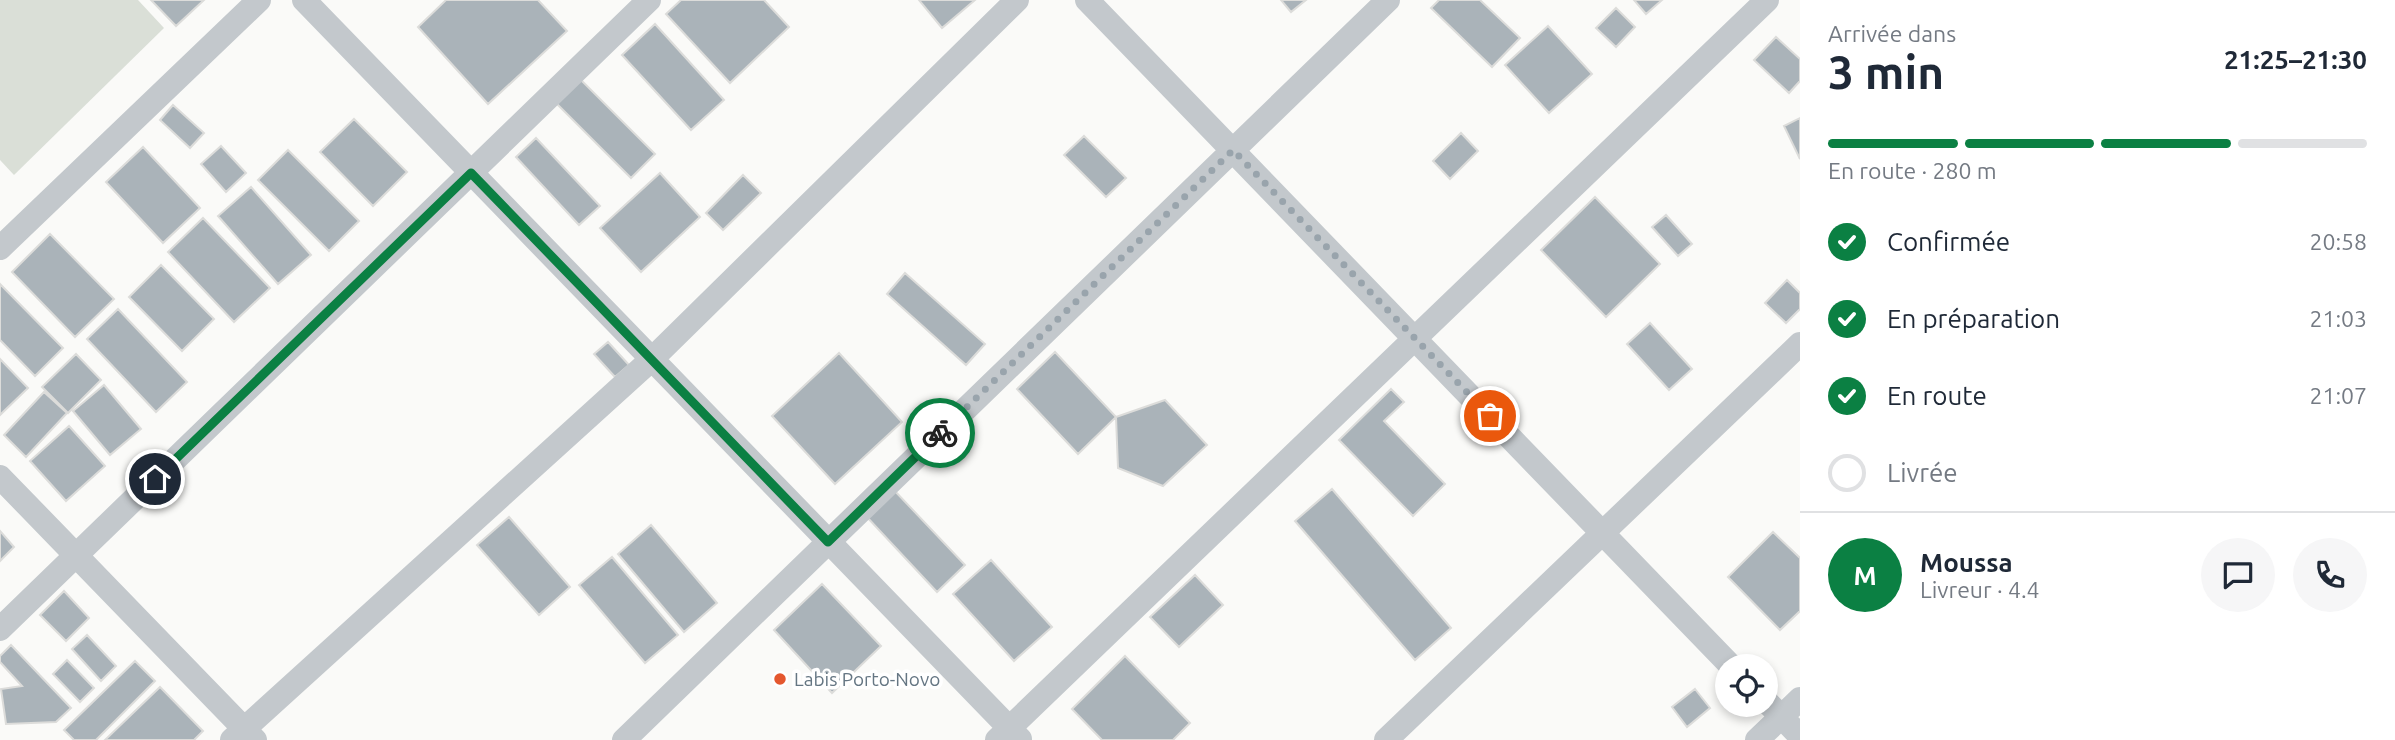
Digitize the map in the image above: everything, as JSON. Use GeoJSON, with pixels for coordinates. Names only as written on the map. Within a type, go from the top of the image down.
{"type":"FeatureCollection","features":[{"type":"Feature","properties":{"kind":"street"},"geometry":{"type":"LineString","coordinates":[[0,248],[259,0]]}},
{"type":"Feature","properties":{"kind":"street"},"geometry":{"type":"LineString","coordinates":[[304,0],[828,542],[1009,736],[1415,338],[1767,0]]}},
{"type":"Feature","properties":{"kind":"street"},"geometry":{"type":"LineString","coordinates":[[0,629],[649,0]]}},
{"type":"Feature","properties":{"kind":"street"},"geometry":{"type":"LineString","coordinates":[[0,477],[244,736],[652,359],[1017,0]]}},
{"type":"Feature","properties":{"kind":"street"},"geometry":{"type":"LineString","coordinates":[[1087,0],[1719,654]]}},
{"type":"Feature","properties":{"kind":"street"},"geometry":{"type":"LineString","coordinates":[[624,740],[1388,0]]}},
{"type":"Feature","properties":{"kind":"street"},"geometry":{"type":"LineString","coordinates":[[1386,740],[1800,344]]}},
{"type":"Feature","properties":{"kind":"street"},"geometry":{"type":"LineString","coordinates":[[1778,707],[1800,699]]}},
{"type":"Feature","properties":{"kind":"street"},"geometry":{"type":"LineString","coordinates":[[1778,713],[1800,736]]}},
{"type":"Feature","properties":{"kind":"street"},"geometry":{"type":"LineString","coordinates":[[1757,740],[1770,717]]}},
{"type":"Feature","properties":{"kind":"shaded area"},"geometry":{"type":"Polygon","coordinates":[[[0,0],[138,0],[164,28],[14,175],[0,160],[0,0]]]}},
{"type":"Feature","properties":{"kind":"building"},"geometry":{"type":"Polygon","coordinates":[[[151,0],[204,0],[176,26],[151,0]]]}},
{"type":"Feature","properties":{"kind":"building"},"geometry":{"type":"Polygon","coordinates":[[[446,0],[538,0],[567,31],[488,104],[418,27],[446,0]]]}},
{"type":"Feature","properties":{"kind":"building"},"geometry":{"type":"Polygon","coordinates":[[[681,0],[764,0],[789,27],[730,83],[666,14],[681,0]]]}},
{"type":"Feature","properties":{"kind":"building"},"geometry":{"type":"Polygon","coordinates":[[[919,0],[975,0],[942,28],[919,0]]]}},
{"type":"Feature","properties":{"kind":"building"},"geometry":{"type":"Polygon","coordinates":[[[1281,0],[1306,0],[1291,12],[1281,0]]]}},
{"type":"Feature","properties":{"kind":"building"},"geometry":{"type":"Polygon","coordinates":[[[1439,0],[1480,0],[1520,38],[1492,67],[1431,8],[1439,0]]]}},
{"type":"Feature","properties":{"kind":"building"},"geometry":{"type":"Polygon","coordinates":[[[1634,0],[1662,0],[1646,14],[1634,0]]]}},
{"type":"Feature","properties":{"kind":"building"},"geometry":{"type":"Polygon","coordinates":[[[1616,8],[1635,27],[1616,47],[1596,28],[1616,8]]]}},
{"type":"Feature","properties":{"kind":"building"},"geometry":{"type":"Polygon","coordinates":[[[655,24],[724,100],[691,130],[622,55],[655,24]]]}},
{"type":"Feature","properties":{"kind":"building"},"geometry":{"type":"Polygon","coordinates":[[[1548,26],[1592,74],[1549,113],[1505,65],[1548,26]]]}},
{"type":"Feature","properties":{"kind":"building"},"geometry":{"type":"Polygon","coordinates":[[[1776,37],[1800,59],[1800,81],[1789,93],[1754,60],[1776,37]]]}},
{"type":"Feature","properties":{"kind":"building"},"geometry":{"type":"Polygon","coordinates":[[[580,79],[655,154],[631,178],[556,103],[580,79]]]}},
{"type":"Feature","properties":{"kind":"building"},"geometry":{"type":"Polygon","coordinates":[[[173,105],[204,133],[190,148],[160,120],[173,105]]]}},
{"type":"Feature","properties":{"kind":"building"},"geometry":{"type":"Polygon","coordinates":[[[1800,118],[1800,159],[1784,126],[1800,118]]]}},
{"type":"Feature","properties":{"kind":"building"},"geometry":{"type":"Polygon","coordinates":[[[354,119],[407,172],[373,206],[320,152],[354,119]]]}},
{"type":"Feature","properties":{"kind":"building"},"geometry":{"type":"Polygon","coordinates":[[[1461,133],[1478,151],[1450,179],[1433,161],[1461,133]]]}},
{"type":"Feature","properties":{"kind":"building"},"geometry":{"type":"Polygon","coordinates":[[[1084,136],[1126,178],[1106,197],[1064,155],[1084,136]]]}},
{"type":"Feature","properties":{"kind":"building"},"geometry":{"type":"Polygon","coordinates":[[[536,138],[600,206],[579,225],[516,157],[536,138]]]}},
{"type":"Feature","properties":{"kind":"building"},"geometry":{"type":"Polygon","coordinates":[[[221,146],[246,173],[226,192],[201,164],[221,146]]]}},
{"type":"Feature","properties":{"kind":"building"},"geometry":{"type":"Polygon","coordinates":[[[143,147],[200,208],[163,243],[106,182],[143,147]]]}},
{"type":"Feature","properties":{"kind":"building"},"geometry":{"type":"Polygon","coordinates":[[[288,150],[359,221],[329,251],[258,180],[288,150]]]}},
{"type":"Feature","properties":{"kind":"building"},"geometry":{"type":"Polygon","coordinates":[[[660,173],[700,217],[641,272],[600,228],[660,173]]]}},
{"type":"Feature","properties":{"kind":"building"},"geometry":{"type":"Polygon","coordinates":[[[743,175],[761,193],[723,230],[706,213],[743,175]]]}},
{"type":"Feature","properties":{"kind":"building"},"geometry":{"type":"Polygon","coordinates":[[[251,187],[311,255],[278,284],[218,216],[251,187]]]}},
{"type":"Feature","properties":{"kind":"building"},"geometry":{"type":"Polygon","coordinates":[[[1595,197],[1660,264],[1606,317],[1541,250],[1595,197]]]}},
{"type":"Feature","properties":{"kind":"building"},"geometry":{"type":"Polygon","coordinates":[[[1666,215],[1692,244],[1678,256],[1652,227],[1666,215]]]}},
{"type":"Feature","properties":{"kind":"building"},"geometry":{"type":"Polygon","coordinates":[[[203,218],[270,288],[234,322],[168,252],[203,218]]]}},
{"type":"Feature","properties":{"kind":"building"},"geometry":{"type":"Polygon","coordinates":[[[50,234],[114,299],[75,337],[12,272],[50,234]]]}},
{"type":"Feature","properties":{"kind":"building"},"geometry":{"type":"Polygon","coordinates":[[[161,265],[214,319],[182,351],[129,297],[161,265]]]}},
{"type":"Feature","properties":{"kind":"building"},"geometry":{"type":"Polygon","coordinates":[[[905,273],[985,344],[966,365],[887,294],[905,273]]]}},
{"type":"Feature","properties":{"kind":"building"},"geometry":{"type":"Polygon","coordinates":[[[1787,280],[1800,293],[1800,309],[1786,323],[1765,303],[1787,280]]]}},
{"type":"Feature","properties":{"kind":"building"},"geometry":{"type":"Polygon","coordinates":[[[0,284],[63,348],[35,376],[0,340],[0,284]]]}},
{"type":"Feature","properties":{"kind":"building"},"geometry":{"type":"Polygon","coordinates":[[[118,309],[187,382],[156,412],[87,339],[118,309]]]}},
{"type":"Feature","properties":{"kind":"building"},"geometry":{"type":"Polygon","coordinates":[[[1650,323],[1692,369],[1669,390],[1627,344],[1650,323]]]}},
{"type":"Feature","properties":{"kind":"building"},"geometry":{"type":"Polygon","coordinates":[[[608,342],[629,365],[615,377],[594,354],[608,342]]]}},
{"type":"Feature","properties":{"kind":"building"},"geometry":{"type":"Polygon","coordinates":[[[1055,352],[1116,417],[1078,454],[1017,389],[1055,352]]]}},
{"type":"Feature","properties":{"kind":"building"},"geometry":{"type":"Polygon","coordinates":[[[839,353],[902,422],[835,484],[772,416],[839,353]]]}},
{"type":"Feature","properties":{"kind":"building"},"geometry":{"type":"Polygon","coordinates":[[[76,354],[101,380],[68,413],[42,387],[76,354]]]}},
{"type":"Feature","properties":{"kind":"building"},"geometry":{"type":"Polygon","coordinates":[[[0,359],[28,388],[0,415],[0,359]]]}},
{"type":"Feature","properties":{"kind":"building"},"geometry":{"type":"Polygon","coordinates":[[[104,385],[141,429],[110,455],[73,411],[104,385]]]}},
{"type":"Feature","properties":{"kind":"building"},"geometry":{"type":"Polygon","coordinates":[[[1391,389],[1404,402],[1384,421],[1445,484],[1413,516],[1339,440],[1391,389]]]}},
{"type":"Feature","properties":{"kind":"building"},"geometry":{"type":"Polygon","coordinates":[[[44,392],[67,413],[26,457],[4,435],[44,392]]]}},
{"type":"Feature","properties":{"kind":"building"},"geometry":{"type":"Polygon","coordinates":[[[1165,400],[1207,445],[1163,486],[1118,468],[1116,417],[1165,400]]]}},
{"type":"Feature","properties":{"kind":"building"},"geometry":{"type":"Polygon","coordinates":[[[69,426],[105,466],[66,501],[30,461],[69,426]]]}},
{"type":"Feature","properties":{"kind":"building"},"geometry":{"type":"Polygon","coordinates":[[[892,488],[965,565],[937,592],[865,515],[892,488]]]}},
{"type":"Feature","properties":{"kind":"building"},"geometry":{"type":"Polygon","coordinates":[[[1332,489],[1451,628],[1415,660],[1295,521],[1332,489]]]}},
{"type":"Feature","properties":{"kind":"building"},"geometry":{"type":"Polygon","coordinates":[[[509,517],[570,587],[539,615],[477,545],[509,517]]]}},
{"type":"Feature","properties":{"kind":"building"},"geometry":{"type":"Polygon","coordinates":[[[651,525],[717,603],[684,632],[618,554],[651,525]]]}},
{"type":"Feature","properties":{"kind":"building"},"geometry":{"type":"Polygon","coordinates":[[[0,531],[14,547],[0,561],[0,531]]]}},
{"type":"Feature","properties":{"kind":"building"},"geometry":{"type":"Polygon","coordinates":[[[1773,532],[1800,558],[1800,611],[1780,630],[1728,577],[1773,532]]]}},
{"type":"Feature","properties":{"kind":"building"},"geometry":{"type":"Polygon","coordinates":[[[612,557],[678,635],[645,663],[579,585],[612,557]]]}},
{"type":"Feature","properties":{"kind":"building"},"geometry":{"type":"Polygon","coordinates":[[[991,560],[1052,627],[1014,661],[953,594],[991,560]]]}},
{"type":"Feature","properties":{"kind":"building"},"geometry":{"type":"Polygon","coordinates":[[[1195,575],[1223,605],[1179,647],[1150,617],[1195,575]]]}},
{"type":"Feature","properties":{"kind":"building"},"geometry":{"type":"Polygon","coordinates":[[[822,584],[881,646],[832,693],[774,630],[822,584]]]}},
{"type":"Feature","properties":{"kind":"building"},"geometry":{"type":"Polygon","coordinates":[[[64,591],[89,618],[66,641],[40,615],[64,591]]]}},
{"type":"Feature","properties":{"kind":"building"},"geometry":{"type":"Polygon","coordinates":[[[87,635],[116,666],[101,681],[72,649],[87,635]]]}},
{"type":"Feature","properties":{"kind":"building"},"geometry":{"type":"Polygon","coordinates":[[[11,645],[71,708],[56,722],[6,724],[1,689],[22,686],[0,662],[0,656],[11,645]]]}},
{"type":"Feature","properties":{"kind":"building"},"geometry":{"type":"Polygon","coordinates":[[[1125,656],[1190,723],[1173,740],[1102,740],[1072,709],[1125,656]]]}},
{"type":"Feature","properties":{"kind":"building"},"geometry":{"type":"Polygon","coordinates":[[[67,660],[94,688],[80,702],[53,674],[67,660]]]}},
{"type":"Feature","properties":{"kind":"building"},"geometry":{"type":"Polygon","coordinates":[[[135,661],[155,681],[96,740],[74,740],[64,730],[135,661]]]}},
{"type":"Feature","properties":{"kind":"building"},"geometry":{"type":"Polygon","coordinates":[[[160,687],[203,731],[194,740],[105,740],[160,687]]]}},
{"type":"Feature","properties":{"kind":"building"},"geometry":{"type":"Polygon","coordinates":[[[1695,689],[1710,708],[1687,727],[1672,707],[1695,689]]]}},
{"type":"Feature","properties":{"kind":"way so far"},"geometry":{"type":"LineString","coordinates":[[940,433],[1233,150],[1490,416]]}},
{"type":"Feature","properties":{"kind":"place","name":"Labis Porto-Novo"},"geometry":{"type":"Point","coordinates":[780,679]}},
{"type":"Feature","properties":{"kind":"route"},"geometry":{"type":"LineString","coordinates":[[155,479],[471,173],[828,542],[940,433]]}}]}
